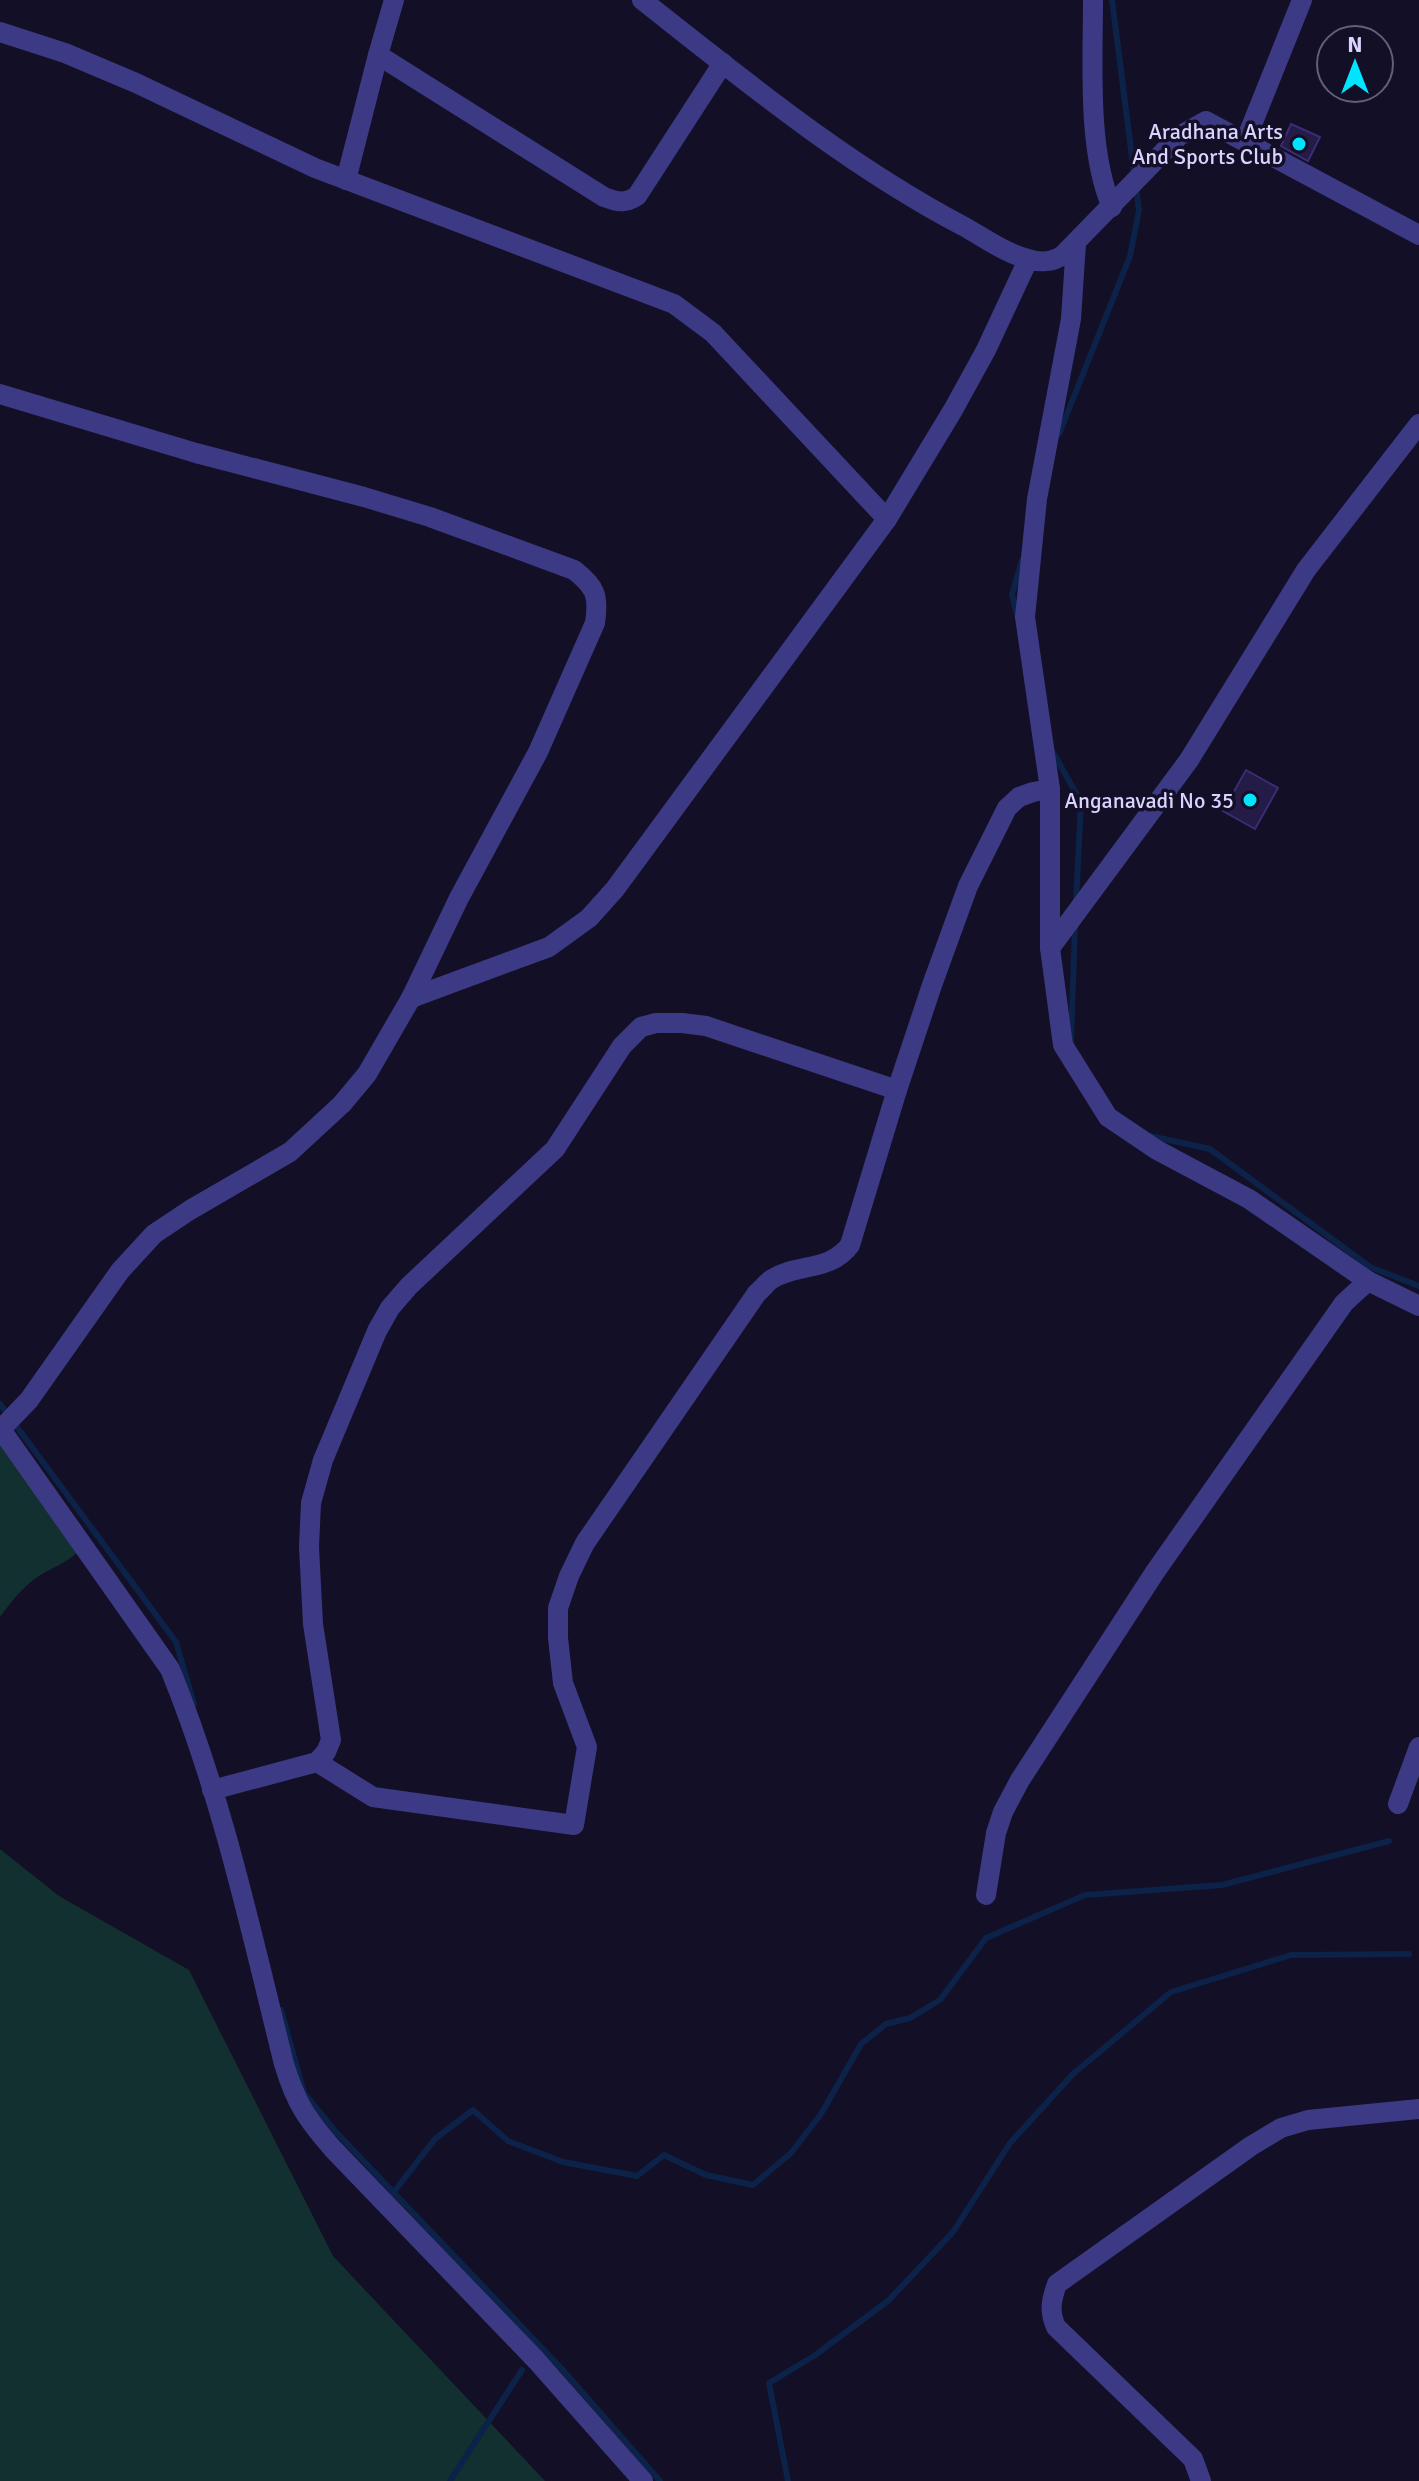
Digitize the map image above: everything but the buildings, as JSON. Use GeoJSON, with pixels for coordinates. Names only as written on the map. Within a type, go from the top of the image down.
{"type":"FeatureCollection","features":[{"type":"Feature","properties":{"kind":"street"},"geometry":{"type":"LineString","coordinates":[[346,180],[394,0]]}},
{"type":"Feature","properties":{"kind":"street"},"geometry":{"type":"LineString","coordinates":[[642,0],[863,167],[924,206],[1028,260],[1054,261],[1076,243],[1113,198],[1179,136],[1209,121],[1419,235]]}},
{"type":"Feature","properties":{"kind":"street"},"geometry":{"type":"LineString","coordinates":[[1093,0],[1094,122],[1113,198]]}},
{"type":"Feature","properties":{"kind":"street"},"geometry":{"type":"LineString","coordinates":[[1245,142],[1302,0]]}},
{"type":"Feature","properties":{"kind":"street"},"geometry":{"type":"LineString","coordinates":[[0,32],[65,53],[136,83],[315,168],[674,304],[713,333],[887,519]]}},
{"type":"Feature","properties":{"kind":"street"},"geometry":{"type":"LineString","coordinates":[[378,55],[604,197],[617,202],[628,202],[637,196],[723,63]]}},
{"type":"Feature","properties":{"kind":"street"},"geometry":{"type":"LineString","coordinates":[[1076,243],[1071,319],[1037,499],[1025,617],[1050,789],[1050,948],[1063,1045],[1108,1117],[1157,1150],[1249,1199],[1368,1281],[1419,1306]]}},
{"type":"Feature","properties":{"kind":"street"},"geometry":{"type":"LineString","coordinates":[[411,998],[549,947],[589,918],[615,889],[887,519],[986,350],[1028,260]]}},
{"type":"Feature","properties":{"kind":"street"},"geometry":{"type":"LineString","coordinates":[[0,394],[196,453],[430,517],[574,570],[589,581],[595,591],[595,623],[538,752],[459,898],[411,998],[367,1074],[342,1104],[290,1152],[154,1234],[120,1271],[29,1400],[3,1427],[170,1669],[187,1709],[228,1840],[294,2097],[311,2124],[536,2360],[643,2481]]}},
{"type":"Feature","properties":{"kind":"street"},"geometry":{"type":"LineString","coordinates":[[1050,948],[1189,760],[1306,570],[1419,424]]}},
{"type":"Feature","properties":{"kind":"street"},"geometry":{"type":"LineString","coordinates":[[317,1762],[373,1797],[574,1825],[587,1747],[563,1683],[558,1638],[558,1608],[569,1576],[585,1543],[757,1293],[772,1279],[826,1264],[842,1255],[850,1245],[897,1090],[968,886],[1007,808],[1019,797],[1050,789]]}},
{"type":"Feature","properties":{"kind":"street"},"geometry":{"type":"LineString","coordinates":[[212,1790],[317,1762],[326,1752],[331,1740],[313,1624],[309,1547],[311,1503],[323,1460],[377,1331],[390,1308],[409,1286],[555,1149],[622,1046],[641,1027],[656,1023],[706,1026],[897,1090]]}},
{"type":"Feature","properties":{"kind":"street"},"geometry":{"type":"LineString","coordinates":[[986,1895],[996,1833],[1020,1780],[1155,1572],[1344,1303],[1368,1281]]}},
{"type":"Feature","properties":{"kind":"street"},"geometry":{"type":"LineString","coordinates":[[1398,1804],[1419,1747]]}},
{"type":"Feature","properties":{"kind":"street"},"geometry":{"type":"LineString","coordinates":[[1201,2481],[1193,2459],[1056,2327],[1050,2313],[1057,2284],[1281,2128],[1308,2120],[1419,2109]]}},
{"type":"Feature","properties":{"kind":"green space"},"geometry":{"type":"Polygon","coordinates":[[[0,1432],[80,1550],[31,1582],[0,1617],[0,1432]]]}},
{"type":"Feature","properties":{"kind":"green space"},"geometry":{"type":"Polygon","coordinates":[[[0,1849],[59,1896],[189,1970],[333,2256],[545,2481],[0,2481],[0,1849]]]}},
{"type":"Feature","properties":{"kind":"waterway"},"geometry":{"type":"LineString","coordinates":[[1112,0],[1134,173]]}},
{"type":"Feature","properties":{"kind":"waterway"},"geometry":{"type":"LineString","coordinates":[[1059,434],[1130,256],[1139,210],[1136,188]]}},
{"type":"Feature","properties":{"kind":"waterway"},"geometry":{"type":"LineString","coordinates":[[1017,615],[1012,594],[1022,560]]}},
{"type":"Feature","properties":{"kind":"waterway"},"geometry":{"type":"LineString","coordinates":[[1051,749],[1081,802],[1076,902]]}},
{"type":"Feature","properties":{"kind":"waterway"},"geometry":{"type":"LineString","coordinates":[[1071,1042],[1075,925]]}},
{"type":"Feature","properties":{"kind":"waterway"},"geometry":{"type":"LineString","coordinates":[[1150,1136],[1210,1149],[1370,1267],[1419,1286]]}},
{"type":"Feature","properties":{"kind":"waterway"},"geometry":{"type":"LineString","coordinates":[[0,1404],[176,1642],[194,1704]]}},
{"type":"Feature","properties":{"kind":"waterway"},"geometry":{"type":"LineString","coordinates":[[393,2193],[435,2139],[473,2110],[508,2141],[563,2162],[637,2176],[664,2155],[706,2175],[753,2185],[791,2153],[821,2114],[861,2044],[886,2024],[910,2018],[940,2000],[986,1938],[1085,1895],[1222,1885],[1389,1841]]}},
{"type":"Feature","properties":{"kind":"waterway"},"geometry":{"type":"LineString","coordinates":[[788,2481],[769,2383],[814,2356],[889,2300],[953,2232],[1010,2143],[1073,2074],[1171,1992],[1291,1955],[1409,1954]]}},
{"type":"Feature","properties":{"kind":"waterway"},"geometry":{"type":"LineString","coordinates":[[281,2010],[304,2093],[335,2131],[561,2368],[660,2481]]}},
{"type":"Feature","properties":{"kind":"waterway"},"geometry":{"type":"LineString","coordinates":[[450,2481],[522,2370]]}},
{"type":"Feature","properties":{"kind":"place","name":"Aradhana Arts And Sports Club"},"geometry":{"type":"Point","coordinates":[1299,144]}},
{"type":"Feature","properties":{"kind":"place","name":"Anganavadi No 35"},"geometry":{"type":"Point","coordinates":[1250,800]}}]}
